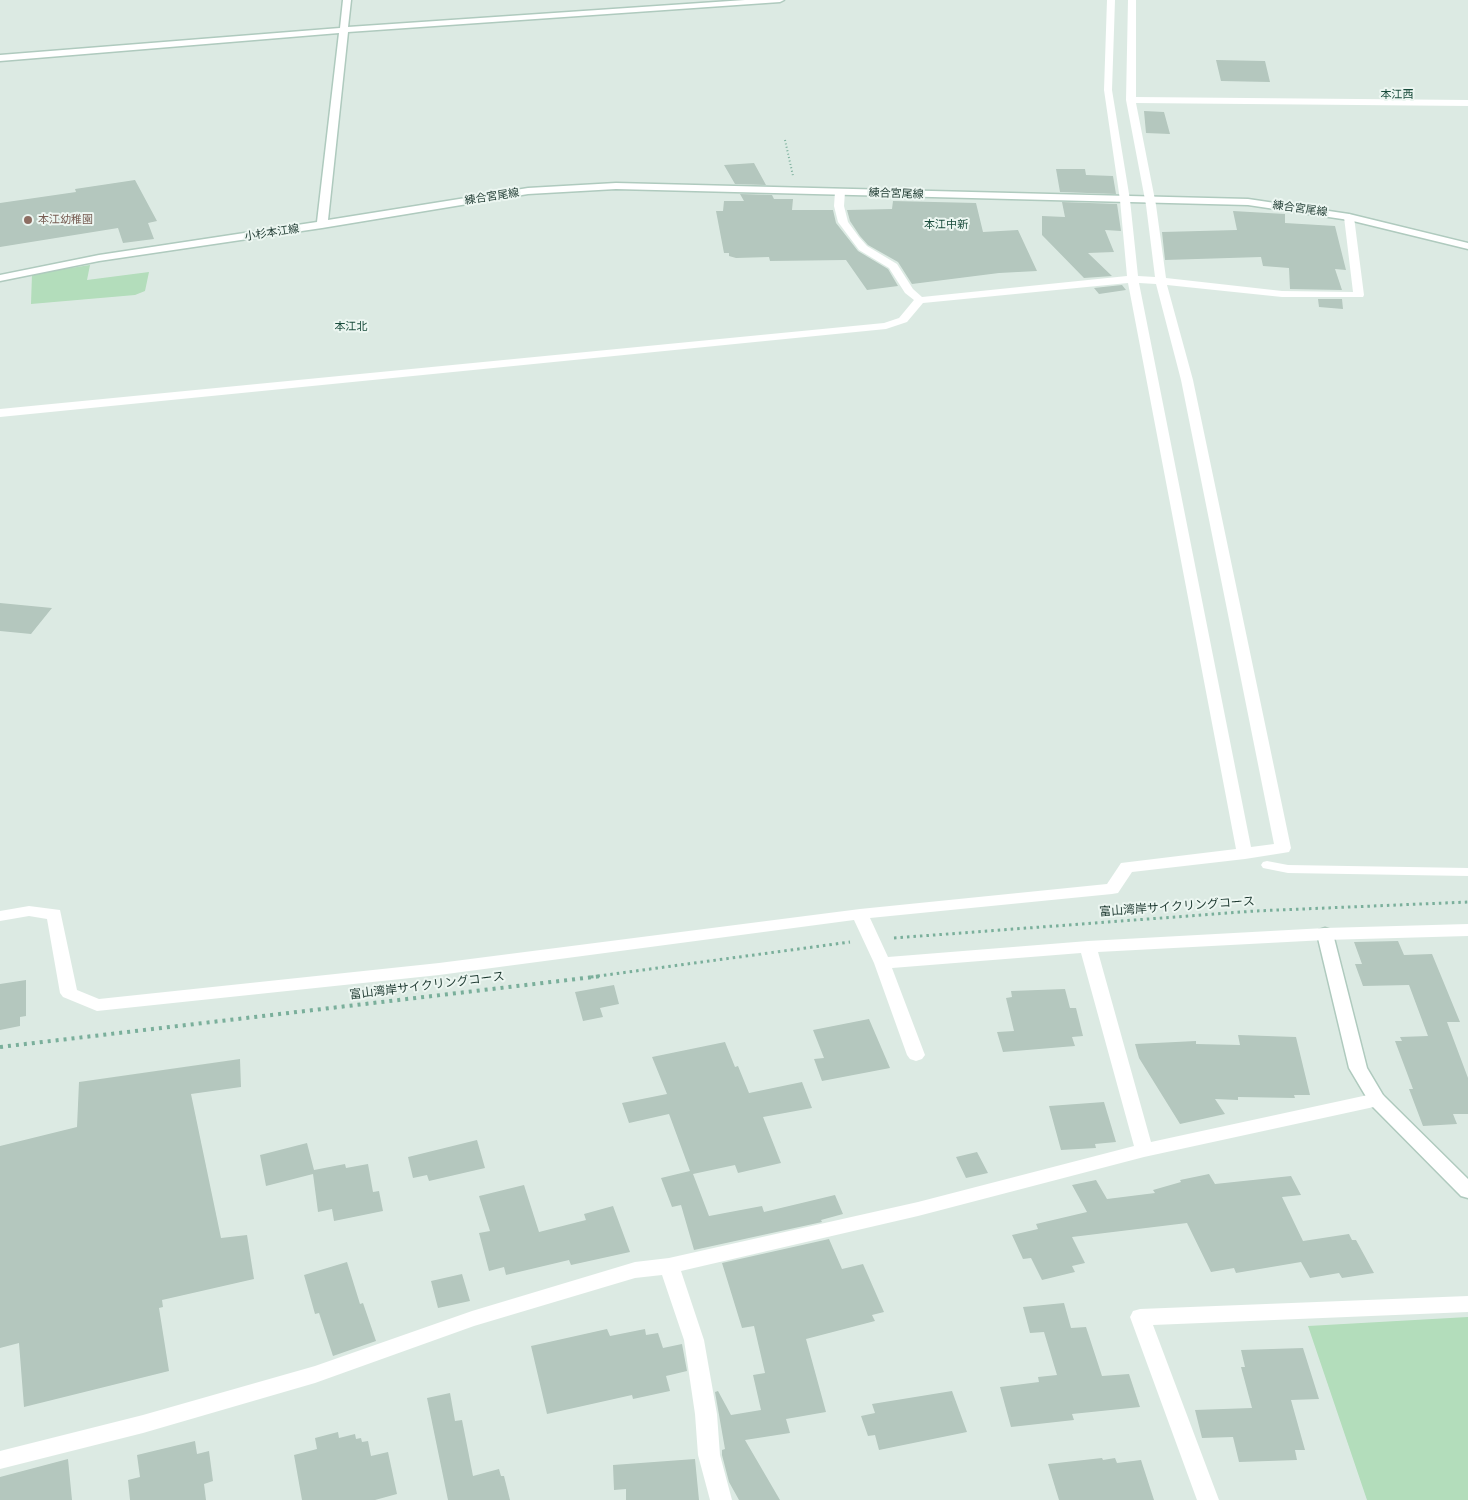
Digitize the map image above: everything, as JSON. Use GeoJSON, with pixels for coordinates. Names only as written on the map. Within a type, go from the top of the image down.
{"type":"FeatureCollection","features":[{"type":"Feature","properties":{"kind":"street"},"geometry":{"type":"LineString","coordinates":[[322,225],[347,0]]}},
{"type":"Feature","properties":{"kind":"street"},"geometry":{"type":"LineString","coordinates":[[0,58],[344,30],[780,0]]}},
{"type":"Feature","properties":{"kind":"street"},"geometry":{"type":"LineString","coordinates":[[1111,0],[1108,90],[1125,200],[1134,279],[1192,591],[1244,854]]}},
{"type":"Feature","properties":{"kind":"street"},"geometry":{"type":"LineString","coordinates":[[0,916],[29,911],[54,914],[69,993],[97,1005],[439,969],[860,914],[1112,889],[1126,867],[1282,848],[1187,380],[1161,281],[1150,200],[1131,100],[1132,0]]}},
{"type":"Feature","properties":{"kind":"street"},"geometry":{"type":"LineString","coordinates":[[1131,100],[1468,104]]}},
{"type":"Feature","properties":{"kind":"street","name":"練合宮尾線"},"geometry":{"type":"LineString","coordinates":[[322,225],[509,194],[565,188],[616,186],[1248,202],[1349,217],[1468,246]]}},
{"type":"Feature","properties":{"kind":"street"},"geometry":{"type":"LineString","coordinates":[[840,192],[839,206],[843,222],[863,248],[893,266],[909,291],[920,300]]}},
{"type":"Feature","properties":{"kind":"street"},"geometry":{"type":"LineString","coordinates":[[0,413],[886,326],[903,320],[920,300],[1134,279],[1213,285],[1282,294],[1359,295],[1349,217]]}},
{"type":"Feature","properties":{"kind":"street","name":"小杉本江線"},"geometry":{"type":"LineString","coordinates":[[0,278],[99,258],[322,225]]}},
{"type":"Feature","properties":{"kind":"street"},"geometry":{"type":"LineString","coordinates":[[860,914],[882,963],[916,1055]]}},
{"type":"Feature","properties":{"kind":"street"},"geometry":{"type":"LineString","coordinates":[[882,963],[1088,947],[1325,934],[1468,930]]}},
{"type":"Feature","properties":{"kind":"street"},"geometry":{"type":"LineString","coordinates":[[1325,934],[1358,1068],[1377,1100],[1468,1191]]}},
{"type":"Feature","properties":{"kind":"street"},"geometry":{"type":"LineString","coordinates":[[1088,947],[1144,1150]]}},
{"type":"Feature","properties":{"kind":"street"},"geometry":{"type":"LineString","coordinates":[[0,1460],[143,1424],[315,1374],[472,1319],[635,1270],[669,1266],[918,1209],[1144,1150],[1377,1100]]}},
{"type":"Feature","properties":{"kind":"street"},"geometry":{"type":"LineString","coordinates":[[669,1266],[694,1340],[706,1414],[709,1454],[721,1500]]}},
{"type":"Feature","properties":{"kind":"street"},"geometry":{"type":"LineString","coordinates":[[1208,1500],[1140,1317],[1468,1304]]}},
{"type":"Feature","properties":{"kind":"lane"},"geometry":{"type":"LineString","coordinates":[[1267,865],[1288,870],[1468,872]]}},
{"type":"Feature","properties":{"kind":"path"},"geometry":{"type":"LineString","coordinates":[[785,140],[796,191]]}},
{"type":"Feature","properties":{"kind":"path","name":"富山湾岸サイクリングコース"},"geometry":{"type":"LineString","coordinates":[[888,938],[1255,911],[1468,902]]}},
{"type":"Feature","properties":{"kind":"path","name":"富山湾岸サイクリングコース"},"geometry":{"type":"LineString","coordinates":[[0,1047],[599,976],[856,941]]}},
{"type":"Feature","properties":{"kind":"green space"},"geometry":{"type":"Polygon","coordinates":[[[90,265],[87,280],[149,272],[145,291],[135,295],[31,304],[32,274],[90,265]]]}},
{"type":"Feature","properties":{"kind":"green space"},"geometry":{"type":"Polygon","coordinates":[[[1468,1317],[1468,1500],[1367,1500],[1308,1326],[1468,1317]]]}},
{"type":"Feature","properties":{"kind":"building"},"geometry":{"type":"Polygon","coordinates":[[[1216,60],[1265,61],[1270,82],[1221,81],[1216,60]]]}},
{"type":"Feature","properties":{"kind":"building"},"geometry":{"type":"Polygon","coordinates":[[[1144,111],[1164,112],[1170,134],[1146,133],[1144,111]]]}},
{"type":"Feature","properties":{"kind":"building"},"geometry":{"type":"Polygon","coordinates":[[[754,163],[766,185],[735,184],[724,165],[754,163]]]}},
{"type":"Feature","properties":{"kind":"building"},"geometry":{"type":"Polygon","coordinates":[[[1056,169],[1085,169],[1086,175],[1113,176],[1116,194],[1060,192],[1056,169]]]}},
{"type":"Feature","properties":{"kind":"building"},"geometry":{"type":"Polygon","coordinates":[[[135,180],[157,221],[148,223],[154,239],[123,243],[118,228],[0,247],[0,203],[76,192],[75,189],[135,180]]]}},
{"type":"Feature","properties":{"kind":"building"},"geometry":{"type":"Polygon","coordinates":[[[740,194],[772,195],[774,199],[793,199],[792,210],[833,210],[836,223],[858,251],[888,269],[898,286],[867,290],[846,260],[770,261],[769,257],[736,258],[729,256],[729,253],[724,253],[716,211],[723,211],[724,201],[744,201],[740,194]]]}},
{"type":"Feature","properties":{"kind":"building"},"geometry":{"type":"Polygon","coordinates":[[[893,201],[976,203],[983,232],[1018,230],[1037,271],[999,273],[912,284],[898,262],[868,245],[860,236],[850,221],[847,210],[892,209],[893,201]]]}},
{"type":"Feature","properties":{"kind":"building"},"geometry":{"type":"Polygon","coordinates":[[[1062,202],[1117,204],[1121,231],[1105,230],[1114,252],[1088,253],[1112,276],[1084,278],[1042,235],[1042,216],[1065,217],[1062,202]]]}},
{"type":"Feature","properties":{"kind":"building"},"geometry":{"type":"Polygon","coordinates":[[[1233,211],[1285,214],[1285,223],[1335,226],[1346,270],[1335,269],[1342,290],[1290,289],[1289,268],[1263,266],[1261,257],[1165,260],[1162,232],[1237,230],[1233,211]]]}},
{"type":"Feature","properties":{"kind":"building"},"geometry":{"type":"Polygon","coordinates":[[[1122,285],[1126,290],[1099,294],[1094,288],[1122,285]]]}},
{"type":"Feature","properties":{"kind":"building"},"geometry":{"type":"Polygon","coordinates":[[[1318,299],[1342,299],[1343,309],[1319,307],[1318,299]]]}},
{"type":"Feature","properties":{"kind":"building"},"geometry":{"type":"Polygon","coordinates":[[[0,603],[52,608],[31,634],[0,631],[0,603]]]}},
{"type":"Feature","properties":{"kind":"building"},"geometry":{"type":"Polygon","coordinates":[[[1398,941],[1404,955],[1432,954],[1460,1022],[1447,1022],[1468,1078],[1468,1114],[1453,1114],[1457,1124],[1423,1126],[1409,1089],[1413,1089],[1395,1041],[1402,1041],[1400,1037],[1428,1036],[1409,985],[1363,986],[1355,964],[1362,964],[1354,942],[1398,941]]]}},
{"type":"Feature","properties":{"kind":"building"},"geometry":{"type":"Polygon","coordinates":[[[26,980],[26,1016],[20,1017],[20,1026],[0,1030],[0,984],[26,980]]]}},
{"type":"Feature","properties":{"kind":"building"},"geometry":{"type":"Polygon","coordinates":[[[614,985],[619,1004],[600,1008],[603,1017],[583,1021],[575,992],[614,985]]]}},
{"type":"Feature","properties":{"kind":"building"},"geometry":{"type":"Polygon","coordinates":[[[1065,989],[1070,1008],[1076,1008],[1083,1036],[1072,1037],[1075,1046],[1003,1052],[997,1032],[1014,1031],[1006,998],[1012,997],[1011,991],[1065,989]]]}},
{"type":"Feature","properties":{"kind":"building"},"geometry":{"type":"Polygon","coordinates":[[[869,1019],[890,1068],[822,1081],[814,1059],[824,1058],[813,1030],[869,1019]]]}},
{"type":"Feature","properties":{"kind":"building"},"geometry":{"type":"Polygon","coordinates":[[[1238,1035],[1296,1037],[1310,1095],[1294,1095],[1295,1098],[1238,1097],[1238,1100],[1215,1099],[1225,1114],[1180,1124],[1139,1058],[1135,1044],[1196,1041],[1196,1044],[1240,1045],[1238,1035]]]}},
{"type":"Feature","properties":{"kind":"building"},"geometry":{"type":"Polygon","coordinates":[[[725,1042],[735,1067],[738,1066],[749,1093],[802,1082],[812,1108],[763,1117],[781,1163],[738,1173],[735,1165],[693,1174],[709,1216],[762,1206],[764,1212],[835,1195],[843,1214],[821,1220],[822,1222],[694,1250],[681,1205],[672,1207],[661,1178],[690,1171],[669,1114],[629,1123],[622,1103],[667,1094],[652,1057],[725,1042]]]}},
{"type":"Feature","properties":{"kind":"building"},"geometry":{"type":"Polygon","coordinates":[[[240,1059],[241,1087],[191,1094],[221,1238],[247,1235],[254,1279],[162,1300],[163,1307],[159,1308],[169,1371],[24,1407],[19,1343],[0,1348],[0,1146],[77,1127],[79,1082],[240,1059]]]}},
{"type":"Feature","properties":{"kind":"building"},"geometry":{"type":"Polygon","coordinates":[[[1104,1102],[1116,1142],[1095,1144],[1096,1148],[1061,1150],[1049,1106],[1104,1102]]]}},
{"type":"Feature","properties":{"kind":"building"},"geometry":{"type":"Polygon","coordinates":[[[477,1140],[485,1168],[429,1181],[427,1175],[413,1178],[408,1157],[477,1140]]]}},
{"type":"Feature","properties":{"kind":"building"},"geometry":{"type":"Polygon","coordinates":[[[307,1143],[314,1170],[345,1164],[346,1168],[368,1164],[373,1192],[379,1191],[383,1211],[334,1221],[332,1209],[318,1212],[313,1174],[266,1186],[260,1155],[307,1143]]]}},
{"type":"Feature","properties":{"kind":"building"},"geometry":{"type":"Polygon","coordinates":[[[977,1152],[988,1173],[966,1178],[956,1157],[977,1152]]]}},
{"type":"Feature","properties":{"kind":"building"},"geometry":{"type":"Polygon","coordinates":[[[1209,1174],[1215,1184],[1291,1176],[1301,1195],[1282,1197],[1303,1241],[1349,1234],[1352,1240],[1356,1240],[1374,1273],[1342,1278],[1339,1273],[1310,1278],[1301,1262],[1236,1273],[1234,1268],[1211,1272],[1187,1223],[1072,1237],[1085,1263],[1072,1266],[1075,1272],[1042,1280],[1031,1258],[1023,1259],[1012,1235],[1038,1229],[1036,1224],[1087,1212],[1072,1185],[1096,1180],[1107,1199],[1155,1193],[1153,1190],[1181,1182],[1180,1180],[1209,1174]]]}},
{"type":"Feature","properties":{"kind":"building"},"geometry":{"type":"Polygon","coordinates":[[[524,1185],[539,1232],[586,1220],[584,1214],[613,1206],[630,1252],[571,1265],[569,1260],[506,1275],[504,1267],[489,1271],[479,1233],[490,1231],[479,1196],[524,1185]]]}},
{"type":"Feature","properties":{"kind":"building"},"geometry":{"type":"Polygon","coordinates":[[[829,1239],[842,1269],[863,1264],[884,1312],[872,1315],[875,1321],[806,1339],[826,1412],[786,1419],[790,1433],[745,1440],[780,1500],[739,1500],[729,1482],[722,1455],[722,1450],[725,1449],[715,1392],[718,1391],[731,1415],[761,1410],[753,1375],[765,1373],[754,1326],[742,1328],[722,1263],[829,1239]]]}},
{"type":"Feature","properties":{"kind":"building"},"geometry":{"type":"Polygon","coordinates":[[[347,1262],[360,1304],[363,1303],[376,1341],[333,1356],[319,1313],[315,1314],[304,1275],[347,1262]]]}},
{"type":"Feature","properties":{"kind":"building"},"geometry":{"type":"Polygon","coordinates":[[[462,1274],[470,1301],[438,1308],[431,1281],[462,1274]]]}},
{"type":"Feature","properties":{"kind":"building"},"geometry":{"type":"Polygon","coordinates":[[[1064,1303],[1071,1328],[1086,1327],[1102,1376],[1129,1374],[1140,1407],[1072,1414],[1074,1420],[1011,1427],[1000,1387],[1039,1382],[1038,1377],[1057,1375],[1044,1332],[1030,1333],[1023,1307],[1064,1303]]]}},
{"type":"Feature","properties":{"kind":"building"},"geometry":{"type":"Polygon","coordinates":[[[607,1329],[610,1336],[645,1329],[646,1335],[658,1333],[663,1348],[682,1344],[687,1371],[666,1376],[670,1391],[633,1399],[632,1395],[547,1414],[531,1346],[607,1329]]]}},
{"type":"Feature","properties":{"kind":"building"},"geometry":{"type":"Polygon","coordinates":[[[1303,1348],[1319,1399],[1291,1400],[1305,1450],[1295,1450],[1297,1460],[1239,1462],[1233,1437],[1202,1438],[1195,1410],[1252,1408],[1241,1367],[1245,1367],[1241,1350],[1303,1348]]]}},
{"type":"Feature","properties":{"kind":"building"},"geometry":{"type":"Polygon","coordinates":[[[952,1391],[967,1432],[879,1450],[875,1435],[868,1436],[861,1416],[875,1413],[872,1404],[952,1391]]]}},
{"type":"Feature","properties":{"kind":"building"},"geometry":{"type":"Polygon","coordinates":[[[450,1393],[455,1421],[462,1420],[473,1476],[499,1469],[501,1476],[504,1476],[510,1500],[448,1500],[427,1398],[450,1393]]]}},
{"type":"Feature","properties":{"kind":"building"},"geometry":{"type":"Polygon","coordinates":[[[338,1432],[339,1438],[355,1434],[356,1439],[361,1438],[362,1442],[368,1441],[371,1456],[388,1452],[397,1494],[375,1500],[302,1500],[294,1455],[317,1449],[315,1438],[338,1432]]]}},
{"type":"Feature","properties":{"kind":"building"},"geometry":{"type":"Polygon","coordinates":[[[195,1441],[197,1454],[209,1451],[213,1481],[204,1484],[206,1500],[130,1500],[128,1480],[140,1477],[137,1455],[195,1441]]]}},
{"type":"Feature","properties":{"kind":"building"},"geometry":{"type":"Polygon","coordinates":[[[1102,1458],[1103,1460],[1115,1458],[1117,1463],[1141,1460],[1154,1500],[1059,1500],[1048,1464],[1102,1458]]]}},
{"type":"Feature","properties":{"kind":"building"},"geometry":{"type":"Polygon","coordinates":[[[68,1459],[72,1500],[0,1500],[0,1477],[68,1459]]]}},
{"type":"Feature","properties":{"kind":"building"},"geometry":{"type":"Polygon","coordinates":[[[695,1459],[699,1500],[626,1500],[626,1489],[614,1490],[613,1465],[695,1459]]]}},
{"type":"Feature","properties":{"kind":"place","name":"本江幼稚園"},"geometry":{"type":"Point","coordinates":[28,220]}},
{"type":"Feature","properties":{"kind":"district","name":"本江西"},"geometry":{"type":"Point","coordinates":[1397,95]}},
{"type":"Feature","properties":{"kind":"district","name":"本江中新"},"geometry":{"type":"Point","coordinates":[946,225]}},
{"type":"Feature","properties":{"kind":"district","name":"本江北"},"geometry":{"type":"Point","coordinates":[351,327]}}]}
